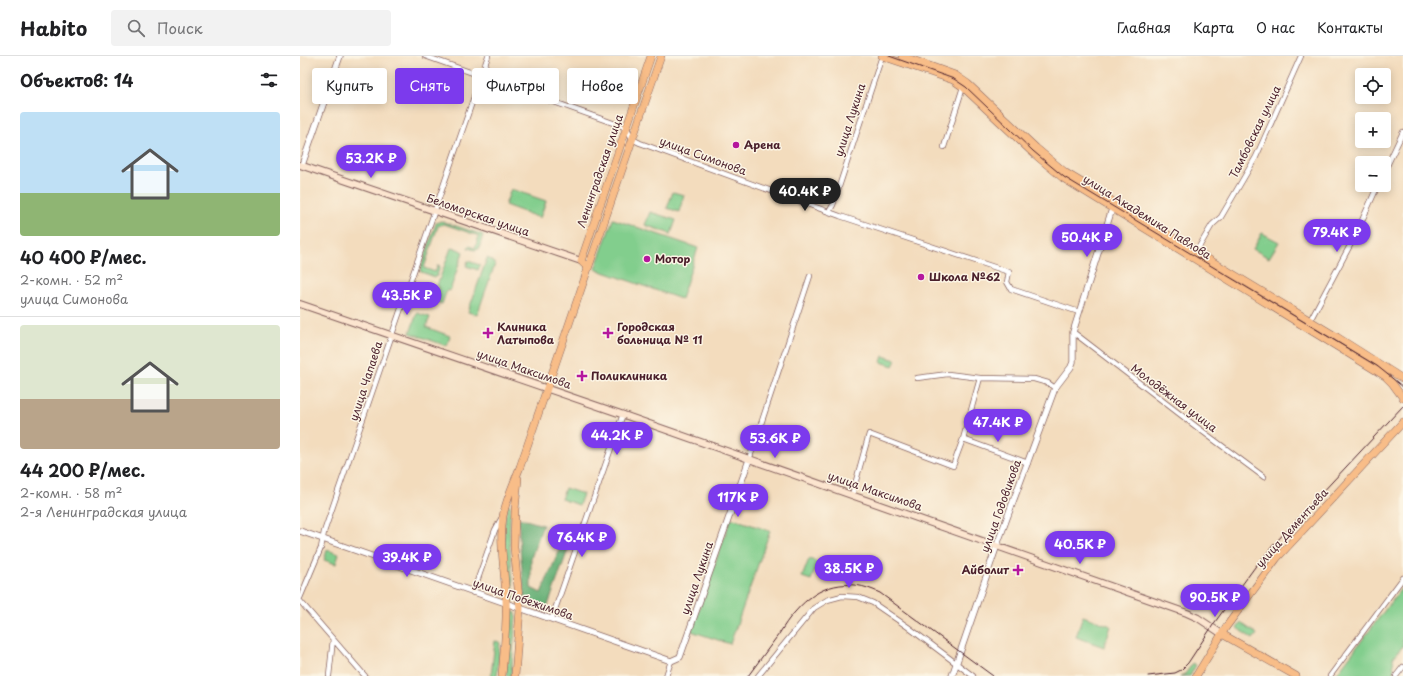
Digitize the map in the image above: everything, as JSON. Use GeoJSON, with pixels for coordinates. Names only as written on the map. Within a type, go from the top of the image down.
{"type":"FeatureCollection","features":[{"type":"Feature","properties":{"kind":"main road","name":"Ленинградская улица"},"geometry":{"type":"LineString","coordinates":[[581,261],[651,56]]}},
{"type":"Feature","properties":{"kind":"main road","name":"Ленинградская улица"},"geometry":{"type":"LineString","coordinates":[[502,676],[506,604],[502,539],[503,516],[661,56]]}},
{"type":"Feature","properties":{"kind":"main road","name":"улица Академика Павлова"},"geometry":{"type":"LineString","coordinates":[[882,56],[953,80],[963,86],[1052,170],[1112,209],[1385,376],[1403,398]]}},
{"type":"Feature","properties":{"kind":"main road","name":"улица Академика Павлова"},"geometry":{"type":"LineString","coordinates":[[902,56],[955,75],[968,84],[1036,148],[1066,173],[1310,320],[1403,379]]}},
{"type":"Feature","properties":{"kind":"main road","name":"Беломорская улица"},"geometry":{"type":"LineString","coordinates":[[301,167],[434,210],[581,261]]}},
{"type":"Feature","properties":{"kind":"main road"},"geometry":{"type":"LineString","coordinates":[[581,261],[588,268]]}},
{"type":"Feature","properties":{"kind":"main road","name":"улица Максимова"},"geometry":{"type":"LineString","coordinates":[[300,304],[623,414],[749,460],[997,545],[1187,613],[1296,676]]}},
{"type":"Feature","properties":{"kind":"main road","name":"улица Дементьева"},"geometry":{"type":"LineString","coordinates":[[1196,676],[1234,616],[1277,558],[1403,422]]}},
{"type":"Feature","properties":{"kind":"main road","name":"Ленинградская улица"},"geometry":{"type":"LineString","coordinates":[[515,676],[520,609],[514,547],[514,527],[520,467]]}},
{"type":"Feature","properties":{"kind":"street"},"geometry":{"type":"LineString","coordinates":[[301,167],[340,56]]}},
{"type":"Feature","properties":{"kind":"street"},"geometry":{"type":"LineString","coordinates":[[425,56],[472,73]]}},
{"type":"Feature","properties":{"kind":"street","name":"улица Чапаева"},"geometry":{"type":"LineString","coordinates":[[484,68],[488,56]]}},
{"type":"Feature","properties":{"kind":"street","name":"улица Лукина"},"geometry":{"type":"LineString","coordinates":[[829,212],[833,205],[882,56]]}},
{"type":"Feature","properties":{"kind":"street","name":"Тамбовская улица"},"geometry":{"type":"LineString","coordinates":[[1196,252],[1212,225],[1221,217],[1256,157],[1301,56]]}},
{"type":"Feature","properties":{"kind":"street"},"geometry":{"type":"LineString","coordinates":[[944,147],[963,86]]}},
{"type":"Feature","properties":{"kind":"street","name":"улица Чапаева"},"geometry":{"type":"LineString","coordinates":[[300,599],[321,548],[322,539],[391,335],[472,102]]}},
{"type":"Feature","properties":{"kind":"street"},"geometry":{"type":"LineString","coordinates":[[558,104],[627,128],[632,139]]}},
{"type":"Feature","properties":{"kind":"street"},"geometry":{"type":"LineString","coordinates":[[1391,157],[1403,132]]}},
{"type":"Feature","properties":{"kind":"street","name":"улица Симонова"},"geometry":{"type":"LineString","coordinates":[[632,139],[829,212],[1010,272],[1007,282],[1011,289],[1079,312]]}},
{"type":"Feature","properties":{"kind":"street"},"geometry":{"type":"LineString","coordinates":[[1306,328],[1355,236],[1375,192]]}},
{"type":"Feature","properties":{"kind":"street","name":"улица Годовикова"},"geometry":{"type":"LineString","coordinates":[[952,676],[997,545],[1055,388],[1071,367],[1073,362],[1073,332],[1112,209]]}},
{"type":"Feature","properties":{"kind":"street","name":"улица Лукина"},"geometry":{"type":"LineString","coordinates":[[666,676],[671,661],[680,657],[749,460],[810,276]]}},
{"type":"Feature","properties":{"kind":"street","name":"Молодёжная улица"},"geometry":{"type":"LineString","coordinates":[[1073,332],[1264,477]]}},
{"type":"Feature","properties":{"kind":"street"},"geometry":{"type":"LineString","coordinates":[[917,378],[948,374],[980,378],[1034,379],[1048,383],[1055,388]]}},
{"type":"Feature","properties":{"kind":"street"},"geometry":{"type":"LineString","coordinates":[[852,495],[869,434],[953,466],[963,438],[980,378]]}},
{"type":"Feature","properties":{"kind":"street"},"geometry":{"type":"LineString","coordinates":[[552,618],[623,414]]}},
{"type":"Feature","properties":{"kind":"street"},"geometry":{"type":"LineString","coordinates":[[963,438],[1028,463]]}},
{"type":"Feature","properties":{"kind":"street","name":"Ленинградская улица"},"geometry":{"type":"LineString","coordinates":[[473,593],[495,530],[503,516]]}},
{"type":"Feature","properties":{"kind":"street","name":"улица Побежимова"},"geometry":{"type":"LineString","coordinates":[[300,531],[473,593],[552,618],[671,661]]}},
{"type":"Feature","properties":{"kind":"street"},"geometry":{"type":"LineString","coordinates":[[1330,676],[1403,578]]}},
{"type":"Feature","properties":{"kind":"street"},"geometry":{"type":"LineString","coordinates":[[758,676],[814,608],[827,600],[842,596],[858,597],[873,603],[908,627],[973,676]]}},
{"type":"Feature","properties":{"kind":"street"},"geometry":{"type":"LineString","coordinates":[[300,599],[365,676]]}},
{"type":"Feature","properties":{"kind":"street"},"geometry":{"type":"LineString","coordinates":[[329,676],[333,639]]}},
{"type":"Feature","properties":{"kind":"street"},"geometry":{"type":"LineString","coordinates":[[1396,676],[1403,667]]}},
{"type":"Feature","properties":{"kind":"green space"},"geometry":{"type":"Polygon","coordinates":[[[511,189],[546,201],[540,218],[505,205],[511,189]]]}},
{"type":"Feature","properties":{"kind":"green space"},"geometry":{"type":"Polygon","coordinates":[[[673,192],[684,195],[679,212],[667,208],[673,192]]]}},
{"type":"Feature","properties":{"kind":"green space"},"geometry":{"type":"Polygon","coordinates":[[[650,212],[676,220],[671,234],[645,225],[650,212]]]}},
{"type":"Feature","properties":{"kind":"green space","name":"Мотор"},"geometry":{"type":"Polygon","coordinates":[[[613,219],[698,248],[681,299],[595,269],[613,219]]]}},
{"type":"Feature","properties":{"kind":"green space"},"geometry":{"type":"Polygon","coordinates":[[[441,221],[483,235],[479,249],[475,250],[468,248],[469,246],[475,248],[479,236],[444,224],[438,226],[424,268],[435,272],[438,265],[440,266],[437,276],[435,277],[421,272],[420,270],[436,223],[441,221]]]}},
{"type":"Feature","properties":{"kind":"green space"},"geometry":{"type":"Polygon","coordinates":[[[1262,233],[1279,242],[1269,258],[1253,249],[1262,233]]]}},
{"type":"Feature","properties":{"kind":"green space"},"geometry":{"type":"Polygon","coordinates":[[[451,248],[458,249],[463,252],[450,291],[447,290],[442,304],[435,301],[439,287],[437,286],[451,248]]]}},
{"type":"Feature","properties":{"kind":"green space"},"geometry":{"type":"Polygon","coordinates":[[[487,258],[492,260],[495,264],[477,315],[468,312],[487,258]]]}},
{"type":"Feature","properties":{"kind":"green space"},"geometry":{"type":"Polygon","coordinates":[[[468,261],[480,265],[478,270],[466,266],[468,261]]]}},
{"type":"Feature","properties":{"kind":"green space"},"geometry":{"type":"Polygon","coordinates":[[[417,313],[430,317],[426,327],[450,336],[447,346],[410,333],[417,313]]]}},
{"type":"Feature","properties":{"kind":"green space"},"geometry":{"type":"Polygon","coordinates":[[[883,356],[896,360],[893,366],[881,362],[883,356]]]}},
{"type":"Feature","properties":{"kind":"green space"},"geometry":{"type":"Polygon","coordinates":[[[565,488],[583,494],[579,505],[561,499],[565,488]]]}},
{"type":"Feature","properties":{"kind":"green space"},"geometry":{"type":"Polygon","coordinates":[[[509,504],[511,507],[511,565],[515,600],[512,603],[510,602],[504,538],[506,513],[509,504]]]}},
{"type":"Feature","properties":{"kind":"green space"},"geometry":{"type":"Polygon","coordinates":[[[519,518],[543,525],[531,558],[531,588],[541,593],[568,530],[574,533],[546,611],[525,603],[519,537],[519,518]]]}},
{"type":"Feature","properties":{"kind":"green space"},"geometry":{"type":"Polygon","coordinates":[[[731,518],[770,531],[730,644],[691,631],[731,518]]]}},
{"type":"Feature","properties":{"kind":"green space"},"geometry":{"type":"Polygon","coordinates":[[[327,550],[339,554],[336,564],[324,560],[327,550]]]}},
{"type":"Feature","properties":{"kind":"green space"},"geometry":{"type":"Polygon","coordinates":[[[809,559],[818,562],[811,580],[802,577],[809,559]]]}},
{"type":"Feature","properties":{"kind":"green space"},"geometry":{"type":"Polygon","coordinates":[[[1403,586],[1403,646],[1393,658],[1394,671],[1391,676],[1335,676],[1403,586]]]}},
{"type":"Feature","properties":{"kind":"green space"},"geometry":{"type":"Polygon","coordinates":[[[512,611],[516,613],[516,617],[511,676],[506,676],[510,612],[512,611]]]}},
{"type":"Feature","properties":{"kind":"green space"},"geometry":{"type":"Polygon","coordinates":[[[1083,616],[1111,626],[1104,647],[1076,637],[1083,616]]]}},
{"type":"Feature","properties":{"kind":"green space"},"geometry":{"type":"Polygon","coordinates":[[[1241,623],[1257,634],[1253,639],[1237,628],[1241,623]]]}},
{"type":"Feature","properties":{"kind":"green space"},"geometry":{"type":"Polygon","coordinates":[[[495,641],[500,642],[497,676],[491,676],[495,641]]]}},
{"type":"Feature","properties":{"kind":"green space"},"geometry":{"type":"Polygon","coordinates":[[[1193,663],[1196,665],[1190,676],[1180,676],[1185,674],[1193,663]]]}},
{"type":"Feature","properties":{"kind":"tram line"},"geometry":{"type":"LineString","coordinates":[[889,56],[954,79],[966,87],[1033,151],[1064,177],[1377,366],[1403,387]]}},
{"type":"Feature","properties":{"kind":"tram line"},"geometry":{"type":"LineString","coordinates":[[1148,676],[1175,673],[1181,670],[1188,663],[1215,622],[1255,567],[1276,542],[1403,406]]}},
{"type":"Feature","properties":{"kind":"tram line"},"geometry":{"type":"LineString","coordinates":[[748,676],[789,619],[804,602],[824,589],[845,585],[857,585],[880,593],[993,676]]}},
{"type":"Feature","properties":{"kind":"place","name":"Арена"},"geometry":{"type":"Point","coordinates":[736,145]}},
{"type":"Feature","properties":{"kind":"place","name":"Мотор"},"geometry":{"type":"Point","coordinates":[647,259]}},
{"type":"Feature","properties":{"kind":"place","name":"Школа №62"},"geometry":{"type":"Point","coordinates":[921,277]}},
{"type":"Feature","properties":{"kind":"place","name":"Клиника Латыпова"},"geometry":{"type":"Point","coordinates":[488,333]}},
{"type":"Feature","properties":{"kind":"place","name":"Городская больница № 11"},"geometry":{"type":"Point","coordinates":[608,333]}},
{"type":"Feature","properties":{"kind":"place","name":"Поликлиника"},"geometry":{"type":"Point","coordinates":[582,376]}},
{"type":"Feature","properties":{"kind":"place","name":"Айболит"},"geometry":{"type":"Point","coordinates":[1018,570]}}]}
